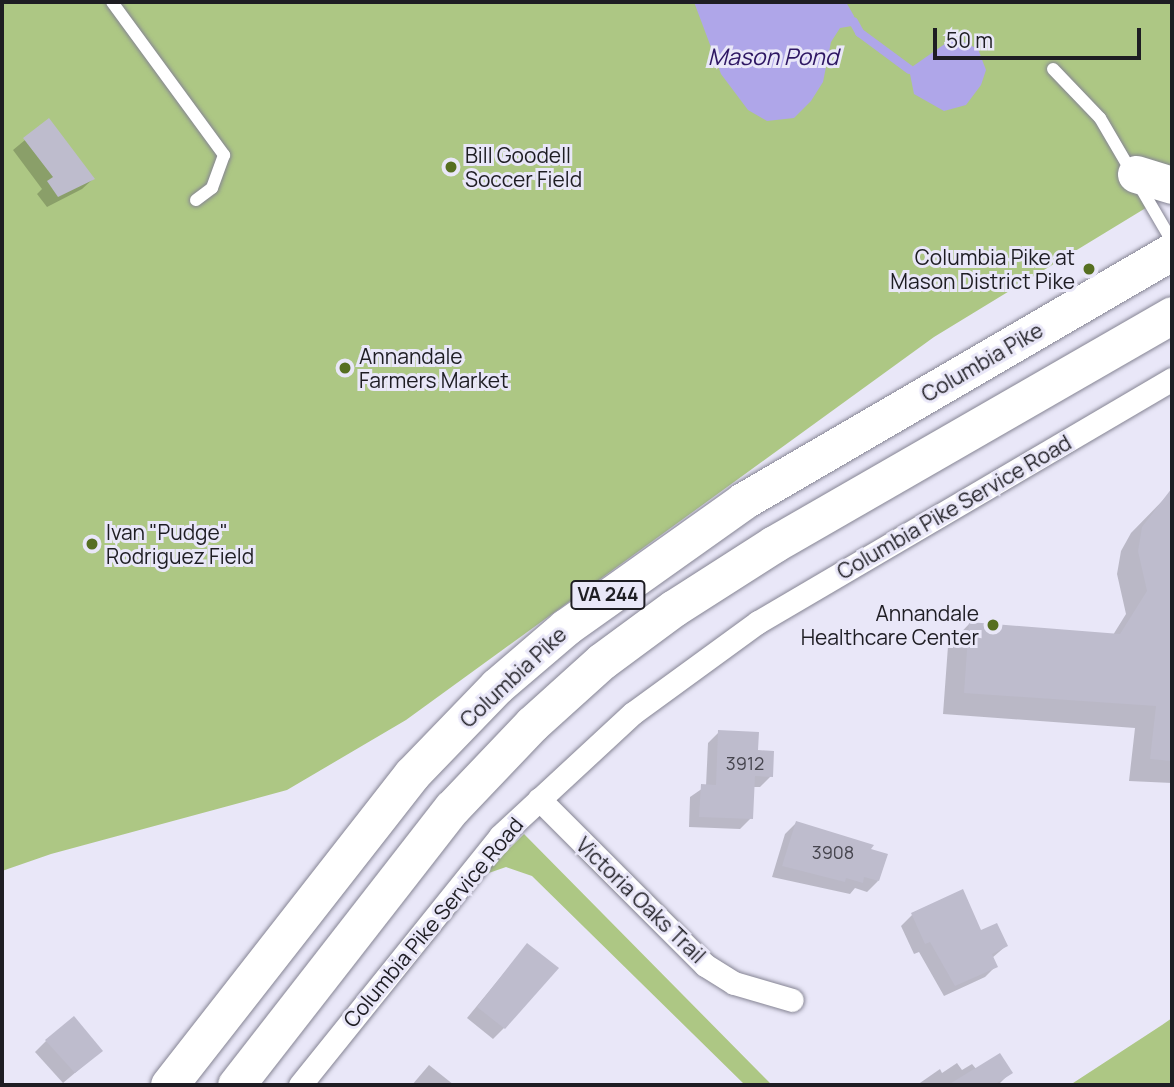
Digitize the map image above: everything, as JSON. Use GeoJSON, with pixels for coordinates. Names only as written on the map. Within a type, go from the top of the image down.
{"type":"FeatureCollection","features":[{"type":"Feature","properties":{"kind":"main road"},"geometry":{"type":"LineString","coordinates":[[1136,174],[1172,185]]}},
{"type":"Feature","properties":{"kind":"main road","name":"Columbia Pike"},"geometry":{"type":"LineString","coordinates":[[169,1085],[412,774],[497,686],[566,626],[743,501],[1172,251]]}},
{"type":"Feature","properties":{"kind":"main road","name":"VA 244"},"geometry":{"type":"LineString","coordinates":[[236,1085],[452,808],[532,723],[602,661],[774,544],[1172,316]]}},
{"type":"Feature","properties":{"kind":"street","name":"Columbia Pike Service Road"},"geometry":{"type":"LineString","coordinates":[[300,1085],[500,836],[633,713],[758,622],[1172,379]]}},
{"type":"Feature","properties":{"kind":"street","name":"Victoria Oaks Trail"},"geometry":{"type":"LineString","coordinates":[[539,799],[705,965],[734,983],[792,1000]]}},
{"type":"Feature","properties":{"kind":"lane"},"geometry":{"type":"LineString","coordinates":[[112,2],[223,155],[212,188],[196,200]]}},
{"type":"Feature","properties":{"kind":"lane"},"geometry":{"type":"LineString","coordinates":[[1053,69],[1100,118],[1136,174],[1172,241]]}},
{"type":"Feature","properties":{"kind":"green space"},"geometry":{"type":"Polygon","coordinates":[[[2,2],[1172,2],[1172,192],[934,337],[406,720],[287,790],[51,854],[2,871],[2,2]]]}},
{"type":"Feature","properties":{"kind":"green space"},"geometry":{"type":"Polygon","coordinates":[[[524,834],[772,1085],[745,1085],[532,876],[506,867],[483,875],[524,834]]]}},
{"type":"Feature","properties":{"kind":"green space"},"geometry":{"type":"Polygon","coordinates":[[[1172,1018],[1172,1085],[1070,1085],[1162,1025],[1172,1018]]]}},
{"type":"Feature","properties":{"kind":"water","name":"Mason Pond"},"geometry":{"type":"Polygon","coordinates":[[[694,2],[846,2],[854,16],[852,26],[840,28],[831,42],[823,82],[811,101],[794,118],[767,121],[748,110],[721,74],[694,2]]]}},
{"type":"Feature","properties":{"kind":"water"},"geometry":{"type":"Polygon","coordinates":[[[959,40],[978,49],[986,70],[981,85],[966,105],[944,111],[914,94],[909,69],[949,41],[959,40]]]}},
{"type":"Feature","properties":{"kind":"building"},"geometry":{"type":"Polygon","coordinates":[[[49,118],[95,179],[58,197],[47,181],[53,177],[23,138],[49,118]]]}},
{"type":"Feature","properties":{"kind":"building","name":"Annandale Healthcare Center"},"geometry":{"type":"Polygon","coordinates":[[[1172,488],[1172,761],[1150,759],[1156,706],[964,693],[969,622],[1120,634],[1147,591],[1138,551],[1142,527],[1172,488]]]}},
{"type":"Feature","properties":{"kind":"building"},"geometry":{"type":"Polygon","coordinates":[[[718,730],[759,732],[758,750],[774,751],[773,777],[755,776],[753,819],[699,817],[701,784],[716,785],[718,730]]]}},
{"type":"Feature","properties":{"kind":"building"},"geometry":{"type":"Polygon","coordinates":[[[796,821],[874,845],[871,849],[888,854],[879,881],[864,877],[863,883],[846,878],[845,882],[782,866],[796,821]]]}},
{"type":"Feature","properties":{"kind":"building"},"geometry":{"type":"Polygon","coordinates":[[[963,889],[981,930],[997,923],[1008,946],[992,954],[998,967],[955,986],[930,942],[925,944],[911,913],[963,889]]]}},
{"type":"Feature","properties":{"kind":"building"},"geometry":{"type":"Polygon","coordinates":[[[527,943],[559,968],[505,1029],[477,1007],[527,943]]]}},
{"type":"Feature","properties":{"kind":"building"},"geometry":{"type":"Polygon","coordinates":[[[74,1016],[103,1051],[75,1073],[45,1040],[74,1016]]]}},
{"type":"Feature","properties":{"kind":"building"},"geometry":{"type":"Polygon","coordinates":[[[1000,1053],[1013,1073],[994,1085],[948,1085],[1000,1053]]]}},
{"type":"Feature","properties":{"kind":"waterway"},"geometry":{"type":"LineString","coordinates":[[853,21],[859,32],[909,69]]}},
{"type":"Feature","properties":{"kind":"place","name":"Bill Goodell Soccer Field"},"geometry":{"type":"Point","coordinates":[451,167]}},
{"type":"Feature","properties":{"kind":"place","name":"Columbia Pike at Mason District Pike"},"geometry":{"type":"Point","coordinates":[1089,269]}},
{"type":"Feature","properties":{"kind":"place","name":"Annandale Farmers Market"},"geometry":{"type":"Point","coordinates":[345,368]}},
{"type":"Feature","properties":{"kind":"place","name":"Ivan \"Pudge\" Rodriguez Field"},"geometry":{"type":"Point","coordinates":[92,544]}},
{"type":"Feature","properties":{"kind":"place","name":"Annandale Healthcare Center"},"geometry":{"type":"Point","coordinates":[993,625]}}]}
